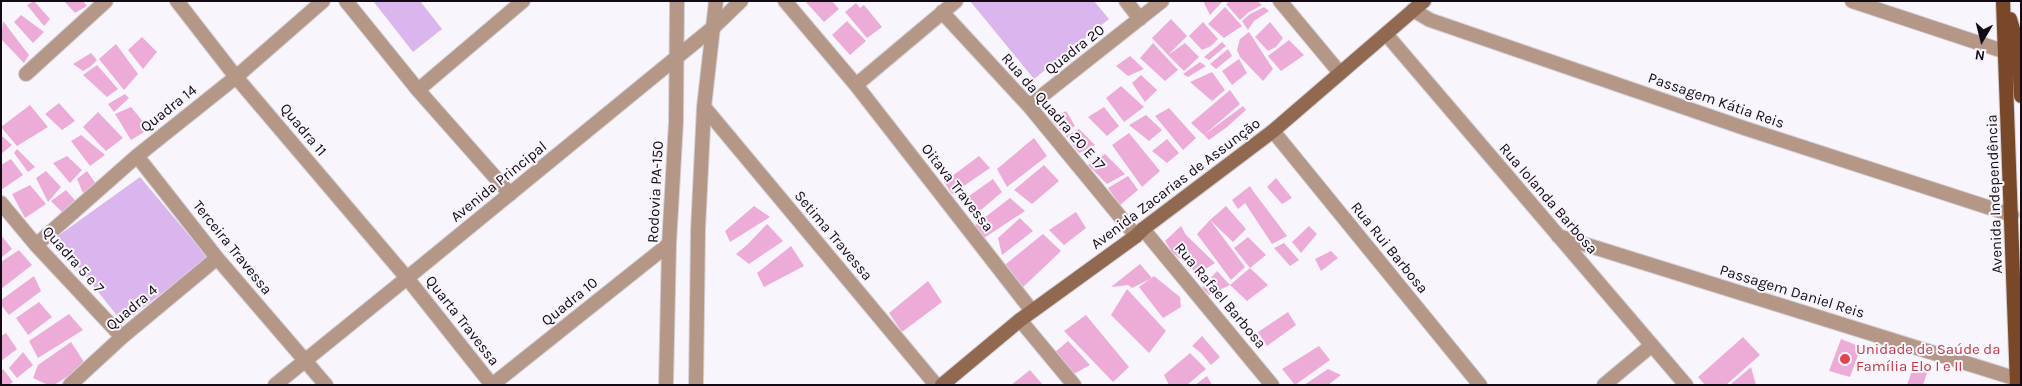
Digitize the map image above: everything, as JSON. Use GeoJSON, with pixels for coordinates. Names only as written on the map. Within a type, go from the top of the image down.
{"type":"FeatureCollection","features":[{"type":"Feature","properties":{"kind":"main road","name":"Avenida Independência"},"geometry":{"type":"LineString","coordinates":[[2004,1],[2017,382]]}},
{"type":"Feature","properties":{"kind":"main road"},"geometry":{"type":"LineString","coordinates":[[2004,1],[2018,46],[2021,96]]}},
{"type":"Feature","properties":{"kind":"main road","name":"Avenida Zacarias de Assunção"},"geometry":{"type":"LineString","coordinates":[[942,385],[1020,320],[1273,131],[1418,6]]}},
{"type":"Feature","properties":{"kind":"street"},"geometry":{"type":"LineString","coordinates":[[26,74],[105,1]]}},
{"type":"Feature","properties":{"kind":"street","name":"Quadra 11"},"geometry":{"type":"LineString","coordinates":[[177,1],[236,77],[407,278]]}},
{"type":"Feature","properties":{"kind":"street","name":"Quadra 14"},"geometry":{"type":"LineString","coordinates":[[36,245],[136,156],[236,77],[323,1]]}},
{"type":"Feature","properties":{"kind":"street"},"geometry":{"type":"LineString","coordinates":[[346,1],[418,90],[510,194]]}},
{"type":"Feature","properties":{"kind":"street","name":"Rodovia PA-150"},"geometry":{"type":"LineString","coordinates":[[666,385],[669,244],[676,122],[675,58],[677,1]]}},
{"type":"Feature","properties":{"kind":"street"},"geometry":{"type":"LineString","coordinates":[[696,385],[698,230],[704,107],[716,1]]}},
{"type":"Feature","properties":{"kind":"street","name":"Avenida Principal"},"geometry":{"type":"LineString","coordinates":[[275,385],[714,26],[741,1]]}},
{"type":"Feature","properties":{"kind":"street","name":"Oitava Travessa"},"geometry":{"type":"LineString","coordinates":[[785,1],[856,85],[1032,311]]}},
{"type":"Feature","properties":{"kind":"street"},"geometry":{"type":"LineString","coordinates":[[856,85],[956,1]]}},
{"type":"Feature","properties":{"kind":"street"},"geometry":{"type":"LineString","coordinates":[[1126,1],[1140,19]]}},
{"type":"Feature","properties":{"kind":"street","name":"Quadra 20"},"geometry":{"type":"LineString","coordinates":[[1029,106],[1162,1]]}},
{"type":"Feature","properties":{"kind":"street"},"geometry":{"type":"LineString","coordinates":[[1280,1],[1340,73]]}},
{"type":"Feature","properties":{"kind":"street"},"geometry":{"type":"LineString","coordinates":[[1852,1],[2006,52]]}},
{"type":"Feature","properties":{"kind":"street"},"geometry":{"type":"LineString","coordinates":[[418,90],[516,3]]}},
{"type":"Feature","properties":{"kind":"street","name":"Passagem Kátia Reis"},"geometry":{"type":"LineString","coordinates":[[1418,6],[1430,20],[1725,121],[2012,216]]}},
{"type":"Feature","properties":{"kind":"street","name":"Rua da Quadra 20 E 17"},"geometry":{"type":"LineString","coordinates":[[942,12],[1029,106],[1140,232]]}},
{"type":"Feature","properties":{"kind":"street","name":"Rua Iolanda Barbosa"},"geometry":{"type":"LineString","coordinates":[[1386,34],[1686,385]]}},
{"type":"Feature","properties":{"kind":"street","name":"Setima Travessa"},"geometry":{"type":"LineString","coordinates":[[704,107],[936,385]]}},
{"type":"Feature","properties":{"kind":"street","name":"Rua Rui Barbosa"},"geometry":{"type":"LineString","coordinates":[[1273,131],[1480,385]]}},
{"type":"Feature","properties":{"kind":"street","name":"Terceira Travessa"},"geometry":{"type":"LineString","coordinates":[[136,156],[217,258],[326,385]]}},
{"type":"Feature","properties":{"kind":"street","name":"Quadra 5 e 7"},"geometry":{"type":"LineString","coordinates":[[1,203],[36,245],[122,338]]}},
{"type":"Feature","properties":{"kind":"street","name":"Rua Rafael Barbosa"},"geometry":{"type":"LineString","coordinates":[[1140,232],[1272,385]]}},
{"type":"Feature","properties":{"kind":"street","name":"Passagem Daniel Reis"},"geometry":{"type":"LineString","coordinates":[[1558,236],[2017,382]]}},
{"type":"Feature","properties":{"kind":"street","name":"Quadra 10"},"geometry":{"type":"LineString","coordinates":[[492,385],[669,244]]}},
{"type":"Feature","properties":{"kind":"street","name":"Quadra 4"},"geometry":{"type":"LineString","coordinates":[[70,385],[122,338],[217,258]]}},
{"type":"Feature","properties":{"kind":"street","name":"Quarta Travessa"},"geometry":{"type":"LineString","coordinates":[[407,278],[492,385]]}},
{"type":"Feature","properties":{"kind":"street"},"geometry":{"type":"LineString","coordinates":[[1020,320],[1074,385]]}},
{"type":"Feature","properties":{"kind":"street"},"geometry":{"type":"LineString","coordinates":[[1604,385],[1652,345]]}},
{"type":"Feature","properties":{"kind":"shaded area"},"geometry":{"type":"Polygon","coordinates":[[[373,1],[420,1],[442,29],[413,52],[373,1]]]}},
{"type":"Feature","properties":{"kind":"shaded area"},"geometry":{"type":"Polygon","coordinates":[[[970,1],[1094,1],[1109,19],[1034,79],[970,1]]]}},
{"type":"Feature","properties":{"kind":"shaded area"},"geometry":{"type":"Polygon","coordinates":[[[140,177],[208,258],[123,323],[55,238],[140,177]]]}},
{"type":"Feature","properties":{"kind":"building"},"geometry":{"type":"Polygon","coordinates":[[[34,1],[50,19],[44,26],[27,5],[34,1]]]}},
{"type":"Feature","properties":{"kind":"building"},"geometry":{"type":"Polygon","coordinates":[[[64,1],[83,1],[87,6],[75,13],[64,1]]]}},
{"type":"Feature","properties":{"kind":"building"},"geometry":{"type":"Polygon","coordinates":[[[805,1],[832,1],[839,9],[824,22],[805,1]]]}},
{"type":"Feature","properties":{"kind":"building"},"geometry":{"type":"Polygon","coordinates":[[[1205,1],[1222,2],[1210,15],[1204,3],[1205,1]]]}},
{"type":"Feature","properties":{"kind":"building"},"geometry":{"type":"Polygon","coordinates":[[[1230,1],[1257,1],[1262,5],[1249,12],[1240,20],[1226,4],[1230,1]]]}},
{"type":"Feature","properties":{"kind":"building"},"geometry":{"type":"Polygon","coordinates":[[[856,3],[860,8],[864,5],[882,27],[867,38],[845,12],[856,3]]]}},
{"type":"Feature","properties":{"kind":"building"},"geometry":{"type":"Polygon","coordinates":[[[1225,7],[1242,26],[1224,38],[1208,24],[1225,7]]]}},
{"type":"Feature","properties":{"kind":"building"},"geometry":{"type":"Polygon","coordinates":[[[1264,7],[1269,11],[1254,21],[1248,30],[1242,21],[1250,14],[1264,7]]]}},
{"type":"Feature","properties":{"kind":"building"},"geometry":{"type":"Polygon","coordinates":[[[21,15],[44,32],[33,43],[14,22],[21,15]]]}},
{"type":"Feature","properties":{"kind":"building"},"geometry":{"type":"Polygon","coordinates":[[[1171,19],[1187,36],[1168,55],[1152,38],[1171,19]]]}},
{"type":"Feature","properties":{"kind":"building"},"geometry":{"type":"Polygon","coordinates":[[[3,21],[29,55],[24,63],[1,39],[3,21]]]}},
{"type":"Feature","properties":{"kind":"building"},"geometry":{"type":"Polygon","coordinates":[[[847,21],[866,41],[850,55],[832,35],[847,21]]]}},
{"type":"Feature","properties":{"kind":"building"},"geometry":{"type":"Polygon","coordinates":[[[1203,22],[1218,39],[1211,46],[1202,50],[1189,36],[1203,22]]]}},
{"type":"Feature","properties":{"kind":"building"},"geometry":{"type":"Polygon","coordinates":[[[1270,22],[1283,38],[1276,47],[1268,51],[1255,37],[1270,22]]]}},
{"type":"Feature","properties":{"kind":"building"},"geometry":{"type":"Polygon","coordinates":[[[1249,32],[1273,69],[1263,81],[1240,57],[1237,50],[1240,39],[1249,32]]]}},
{"type":"Feature","properties":{"kind":"building"},"geometry":{"type":"Polygon","coordinates":[[[142,37],[157,52],[143,69],[128,50],[142,37]]]}},
{"type":"Feature","properties":{"kind":"building"},"geometry":{"type":"Polygon","coordinates":[[[1289,40],[1304,55],[1281,71],[1268,56],[1289,40]]]}},
{"type":"Feature","properties":{"kind":"building"},"geometry":{"type":"Polygon","coordinates":[[[1222,42],[1226,46],[1209,60],[1204,57],[1222,42]]]}},
{"type":"Feature","properties":{"kind":"building"},"geometry":{"type":"Polygon","coordinates":[[[1153,43],[1178,70],[1165,81],[1140,58],[1153,43]]]}},
{"type":"Feature","properties":{"kind":"building"},"geometry":{"type":"Polygon","coordinates":[[[1185,43],[1199,57],[1184,71],[1168,55],[1185,43]]]}},
{"type":"Feature","properties":{"kind":"building"},"geometry":{"type":"Polygon","coordinates":[[[116,44],[138,74],[124,90],[99,59],[116,44]]]}},
{"type":"Feature","properties":{"kind":"building"},"geometry":{"type":"Polygon","coordinates":[[[1228,49],[1232,56],[1216,69],[1210,64],[1228,49]]]}},
{"type":"Feature","properties":{"kind":"building"},"geometry":{"type":"Polygon","coordinates":[[[91,53],[97,60],[83,71],[73,64],[91,53]]]}},
{"type":"Feature","properties":{"kind":"building"},"geometry":{"type":"Polygon","coordinates":[[[1130,56],[1144,69],[1128,76],[1116,66],[1130,56]]]}},
{"type":"Feature","properties":{"kind":"building"},"geometry":{"type":"Polygon","coordinates":[[[1239,59],[1247,73],[1232,85],[1222,71],[1239,59]]]}},
{"type":"Feature","properties":{"kind":"building"},"geometry":{"type":"Polygon","coordinates":[[[1200,62],[1206,66],[1188,77],[1183,74],[1200,62]]]}},
{"type":"Feature","properties":{"kind":"building"},"geometry":{"type":"Polygon","coordinates":[[[97,65],[118,89],[107,97],[83,75],[97,65]]]}},
{"type":"Feature","properties":{"kind":"building"},"geometry":{"type":"Polygon","coordinates":[[[1212,72],[1225,90],[1212,101],[1190,82],[1212,72]]]}},
{"type":"Feature","properties":{"kind":"building"},"geometry":{"type":"Polygon","coordinates":[[[1141,75],[1157,90],[1145,102],[1132,83],[1141,75]]]}},
{"type":"Feature","properties":{"kind":"building"},"geometry":{"type":"Polygon","coordinates":[[[1121,86],[1144,107],[1124,122],[1106,98],[1121,86]]]}},
{"type":"Feature","properties":{"kind":"building"},"geometry":{"type":"Polygon","coordinates":[[[1230,90],[1240,104],[1204,135],[1191,123],[1230,90]]]}},
{"type":"Feature","properties":{"kind":"building"},"geometry":{"type":"Polygon","coordinates":[[[125,94],[129,98],[114,112],[108,104],[125,94]]]}},
{"type":"Feature","properties":{"kind":"building"},"geometry":{"type":"Polygon","coordinates":[[[59,103],[75,121],[62,130],[45,114],[59,103]]]}},
{"type":"Feature","properties":{"kind":"building"},"geometry":{"type":"Polygon","coordinates":[[[30,105],[48,127],[17,146],[1,127],[30,105]]]}},
{"type":"Feature","properties":{"kind":"building"},"geometry":{"type":"Polygon","coordinates":[[[1243,106],[1246,110],[1227,127],[1209,140],[1204,135],[1243,106]]]}},
{"type":"Feature","properties":{"kind":"building"},"geometry":{"type":"Polygon","coordinates":[[[131,107],[149,129],[131,140],[115,114],[131,107]]]}},
{"type":"Feature","properties":{"kind":"building"},"geometry":{"type":"Polygon","coordinates":[[[1104,107],[1119,126],[1107,136],[1088,117],[1104,107]]]}},
{"type":"Feature","properties":{"kind":"building"},"geometry":{"type":"Polygon","coordinates":[[[1169,108],[1196,138],[1183,150],[1155,116],[1169,108]]]}},
{"type":"Feature","properties":{"kind":"building"},"geometry":{"type":"Polygon","coordinates":[[[1066,111],[1075,126],[1063,133],[1051,120],[1066,111]]]}},
{"type":"Feature","properties":{"kind":"building"},"geometry":{"type":"Polygon","coordinates":[[[98,112],[123,138],[106,151],[83,127],[98,112]]]}},
{"type":"Feature","properties":{"kind":"building"},"geometry":{"type":"Polygon","coordinates":[[[1146,115],[1162,130],[1149,141],[1129,125],[1146,115]]]}},
{"type":"Feature","properties":{"kind":"building"},"geometry":{"type":"Polygon","coordinates":[[[1079,129],[1095,145],[1079,153],[1066,136],[1079,129]]]}},
{"type":"Feature","properties":{"kind":"building"},"geometry":{"type":"Polygon","coordinates":[[[1129,133],[1160,171],[1142,187],[1112,145],[1129,133]]]}},
{"type":"Feature","properties":{"kind":"building"},"geometry":{"type":"Polygon","coordinates":[[[81,135],[105,155],[90,166],[71,141],[81,135]]]}},
{"type":"Feature","properties":{"kind":"building"},"geometry":{"type":"Polygon","coordinates":[[[1,137],[12,145],[1,154],[1,137]]]}},
{"type":"Feature","properties":{"kind":"building"},"geometry":{"type":"Polygon","coordinates":[[[1034,138],[1047,156],[1007,187],[997,169],[1034,138]]]}},
{"type":"Feature","properties":{"kind":"building"},"geometry":{"type":"Polygon","coordinates":[[[1167,139],[1179,153],[1167,163],[1152,151],[1167,139]]]}},
{"type":"Feature","properties":{"kind":"building"},"geometry":{"type":"Polygon","coordinates":[[[17,149],[35,167],[28,172],[14,153],[17,149]]]}},
{"type":"Feature","properties":{"kind":"building"},"geometry":{"type":"Polygon","coordinates":[[[1105,154],[1125,174],[1107,184],[1088,165],[1105,154]]]}},
{"type":"Feature","properties":{"kind":"building"},"geometry":{"type":"Polygon","coordinates":[[[67,156],[82,170],[70,183],[53,163],[67,156]]]}},
{"type":"Feature","properties":{"kind":"building"},"geometry":{"type":"Polygon","coordinates":[[[979,156],[990,168],[952,194],[944,182],[979,156]]]}},
{"type":"Feature","properties":{"kind":"building"},"geometry":{"type":"Polygon","coordinates":[[[11,159],[23,175],[1,190],[1,165],[11,159]]]}},
{"type":"Feature","properties":{"kind":"building"},"geometry":{"type":"Polygon","coordinates":[[[1044,165],[1059,181],[1032,204],[1014,190],[1044,165]]]}},
{"type":"Feature","properties":{"kind":"building"},"geometry":{"type":"Polygon","coordinates":[[[46,171],[61,187],[48,202],[36,178],[46,171]]]}},
{"type":"Feature","properties":{"kind":"building"},"geometry":{"type":"Polygon","coordinates":[[[87,171],[96,184],[83,193],[77,179],[87,171]]]}},
{"type":"Feature","properties":{"kind":"building"},"geometry":{"type":"Polygon","coordinates":[[[1128,176],[1138,190],[1120,205],[1108,188],[1128,176]]]}},
{"type":"Feature","properties":{"kind":"building"},"geometry":{"type":"Polygon","coordinates":[[[1276,178],[1292,198],[1282,204],[1267,187],[1276,178]]]}},
{"type":"Feature","properties":{"kind":"building"},"geometry":{"type":"Polygon","coordinates":[[[993,179],[1002,192],[975,215],[962,201],[993,179]]]}},
{"type":"Feature","properties":{"kind":"building"},"geometry":{"type":"Polygon","coordinates":[[[30,185],[46,204],[25,218],[12,194],[30,185]]]}},
{"type":"Feature","properties":{"kind":"building"},"geometry":{"type":"Polygon","coordinates":[[[1250,186],[1287,236],[1272,244],[1245,203],[1238,209],[1232,200],[1250,186]]]}},
{"type":"Feature","properties":{"kind":"building"},"geometry":{"type":"Polygon","coordinates":[[[66,190],[80,206],[60,220],[62,212],[51,201],[66,190]]]}},
{"type":"Feature","properties":{"kind":"building"},"geometry":{"type":"Polygon","coordinates":[[[1010,198],[1025,211],[981,240],[975,225],[1010,198]]]}},
{"type":"Feature","properties":{"kind":"building"},"geometry":{"type":"Polygon","coordinates":[[[754,206],[770,217],[730,242],[725,231],[754,206]]]}},
{"type":"Feature","properties":{"kind":"building"},"geometry":{"type":"Polygon","coordinates":[[[1226,206],[1246,229],[1233,242],[1210,220],[1226,206]]]}},
{"type":"Feature","properties":{"kind":"building"},"geometry":{"type":"Polygon","coordinates":[[[1076,212],[1086,228],[1064,245],[1049,230],[1076,212]]]}},
{"type":"Feature","properties":{"kind":"building"},"geometry":{"type":"Polygon","coordinates":[[[1020,218],[1033,231],[1002,255],[998,238],[1020,218]]]}},
{"type":"Feature","properties":{"kind":"building"},"geometry":{"type":"Polygon","coordinates":[[[1210,220],[1245,267],[1231,280],[1197,234],[1210,220]]]}},
{"type":"Feature","properties":{"kind":"building"},"geometry":{"type":"Polygon","coordinates":[[[767,224],[783,241],[749,264],[736,254],[767,224]]]}},
{"type":"Feature","properties":{"kind":"building"},"geometry":{"type":"Polygon","coordinates":[[[1181,226],[1186,235],[1215,263],[1198,274],[1173,253],[1165,241],[1181,226]]]}},
{"type":"Feature","properties":{"kind":"building"},"geometry":{"type":"Polygon","coordinates":[[[1309,226],[1317,234],[1301,253],[1292,242],[1309,226]]]}},
{"type":"Feature","properties":{"kind":"building"},"geometry":{"type":"Polygon","coordinates":[[[1043,234],[1061,251],[1021,289],[1001,268],[1043,234]]]}},
{"type":"Feature","properties":{"kind":"building"},"geometry":{"type":"Polygon","coordinates":[[[1,235],[12,249],[2,257],[1,256],[1,235]]]}},
{"type":"Feature","properties":{"kind":"building"},"geometry":{"type":"Polygon","coordinates":[[[1248,237],[1266,255],[1250,268],[1234,248],[1248,237]]]}},
{"type":"Feature","properties":{"kind":"building"},"geometry":{"type":"Polygon","coordinates":[[[1284,243],[1299,260],[1290,266],[1274,248],[1284,243]]]}},
{"type":"Feature","properties":{"kind":"building"},"geometry":{"type":"Polygon","coordinates":[[[791,246],[804,266],[764,287],[757,273],[791,246]]]}},
{"type":"Feature","properties":{"kind":"building"},"geometry":{"type":"Polygon","coordinates":[[[19,250],[32,265],[1,289],[1,262],[19,250]]]}},
{"type":"Feature","properties":{"kind":"building"},"geometry":{"type":"Polygon","coordinates":[[[1331,251],[1338,258],[1321,271],[1315,259],[1331,251]]]}},
{"type":"Feature","properties":{"kind":"building"},"geometry":{"type":"Polygon","coordinates":[[[1140,264],[1152,278],[1132,288],[1128,285],[1111,287],[1140,264]]]}},
{"type":"Feature","properties":{"kind":"building"},"geometry":{"type":"Polygon","coordinates":[[[1250,268],[1268,285],[1247,301],[1230,285],[1250,268]]]}},
{"type":"Feature","properties":{"kind":"building"},"geometry":{"type":"Polygon","coordinates":[[[1217,271],[1230,285],[1209,295],[1202,288],[1217,271]]]}},
{"type":"Feature","properties":{"kind":"building"},"geometry":{"type":"Polygon","coordinates":[[[34,276],[41,291],[9,315],[1,305],[1,300],[34,276]]]}},
{"type":"Feature","properties":{"kind":"building"},"geometry":{"type":"Polygon","coordinates":[[[1154,276],[1180,297],[1181,307],[1163,318],[1139,287],[1154,276]]]}},
{"type":"Feature","properties":{"kind":"building"},"geometry":{"type":"Polygon","coordinates":[[[928,281],[942,302],[902,332],[889,313],[928,281]]]}},
{"type":"Feature","properties":{"kind":"building"},"geometry":{"type":"Polygon","coordinates":[[[1127,289],[1166,331],[1149,353],[1111,315],[1127,289]]]}},
{"type":"Feature","properties":{"kind":"building"},"geometry":{"type":"Polygon","coordinates":[[[39,302],[52,317],[28,335],[16,318],[39,302]]]}},
{"type":"Feature","properties":{"kind":"building"},"geometry":{"type":"Polygon","coordinates":[[[1288,312],[1296,325],[1267,346],[1258,332],[1288,312]]]}},
{"type":"Feature","properties":{"kind":"building"},"geometry":{"type":"Polygon","coordinates":[[[69,314],[83,330],[38,358],[29,341],[69,314]]]}},
{"type":"Feature","properties":{"kind":"building"},"geometry":{"type":"Polygon","coordinates":[[[1086,315],[1129,367],[1113,382],[1064,331],[1086,315]]]}},
{"type":"Feature","properties":{"kind":"building"},"geometry":{"type":"Polygon","coordinates":[[[6,333],[17,349],[1,361],[1,336],[6,333]]]}},
{"type":"Feature","properties":{"kind":"building"},"geometry":{"type":"Polygon","coordinates":[[[1202,336],[1220,357],[1211,365],[1192,346],[1202,336]]]}},
{"type":"Feature","properties":{"kind":"building"},"geometry":{"type":"Polygon","coordinates":[[[1743,337],[1760,355],[1726,385],[1705,385],[1698,377],[1743,337]]]}},
{"type":"Feature","properties":{"kind":"building","name":"Unidade de Saúde da Família Elo I e II"},"geometry":{"type":"Polygon","coordinates":[[[1841,339],[1861,347],[1850,377],[1829,371],[1841,339]]]}},
{"type":"Feature","properties":{"kind":"building"},"geometry":{"type":"Polygon","coordinates":[[[1068,341],[1090,365],[1072,375],[1054,353],[1068,341]]]}},
{"type":"Feature","properties":{"kind":"building"},"geometry":{"type":"Polygon","coordinates":[[[71,342],[86,365],[54,385],[48,385],[33,378],[38,365],[71,342]]]}},
{"type":"Feature","properties":{"kind":"building"},"geometry":{"type":"Polygon","coordinates":[[[1319,346],[1330,360],[1295,385],[1282,369],[1319,346]]]}},
{"type":"Feature","properties":{"kind":"building"},"geometry":{"type":"Polygon","coordinates":[[[23,352],[33,365],[17,378],[9,368],[23,352]]]}},
{"type":"Feature","properties":{"kind":"building"},"geometry":{"type":"Polygon","coordinates":[[[1190,353],[1206,369],[1187,385],[1169,385],[1164,375],[1190,353]]]}},
{"type":"Feature","properties":{"kind":"building"},"geometry":{"type":"Polygon","coordinates":[[[1914,365],[1928,370],[1923,385],[1907,385],[1914,365]]]}},
{"type":"Feature","properties":{"kind":"building"},"geometry":{"type":"Polygon","coordinates":[[[1751,367],[1756,385],[1730,385],[1751,367]]]}},
{"type":"Feature","properties":{"kind":"building"},"geometry":{"type":"Polygon","coordinates":[[[3,369],[13,382],[9,385],[1,385],[1,371],[3,369]]]}},
{"type":"Feature","properties":{"kind":"building"},"geometry":{"type":"Polygon","coordinates":[[[1328,369],[1341,375],[1328,385],[1304,385],[1328,369]]]}},
{"type":"Feature","properties":{"kind":"building"},"geometry":{"type":"Polygon","coordinates":[[[1030,370],[1043,385],[1011,385],[1030,370]]]}},
{"type":"Feature","properties":{"kind":"building"},"geometry":{"type":"Polygon","coordinates":[[[1207,376],[1212,385],[1195,385],[1207,376]]]}},
{"type":"Feature","properties":{"kind":"place","name":"Unidade de Saúde da Família Elo I e II"},"geometry":{"type":"Point","coordinates":[1845,359]}}]}
